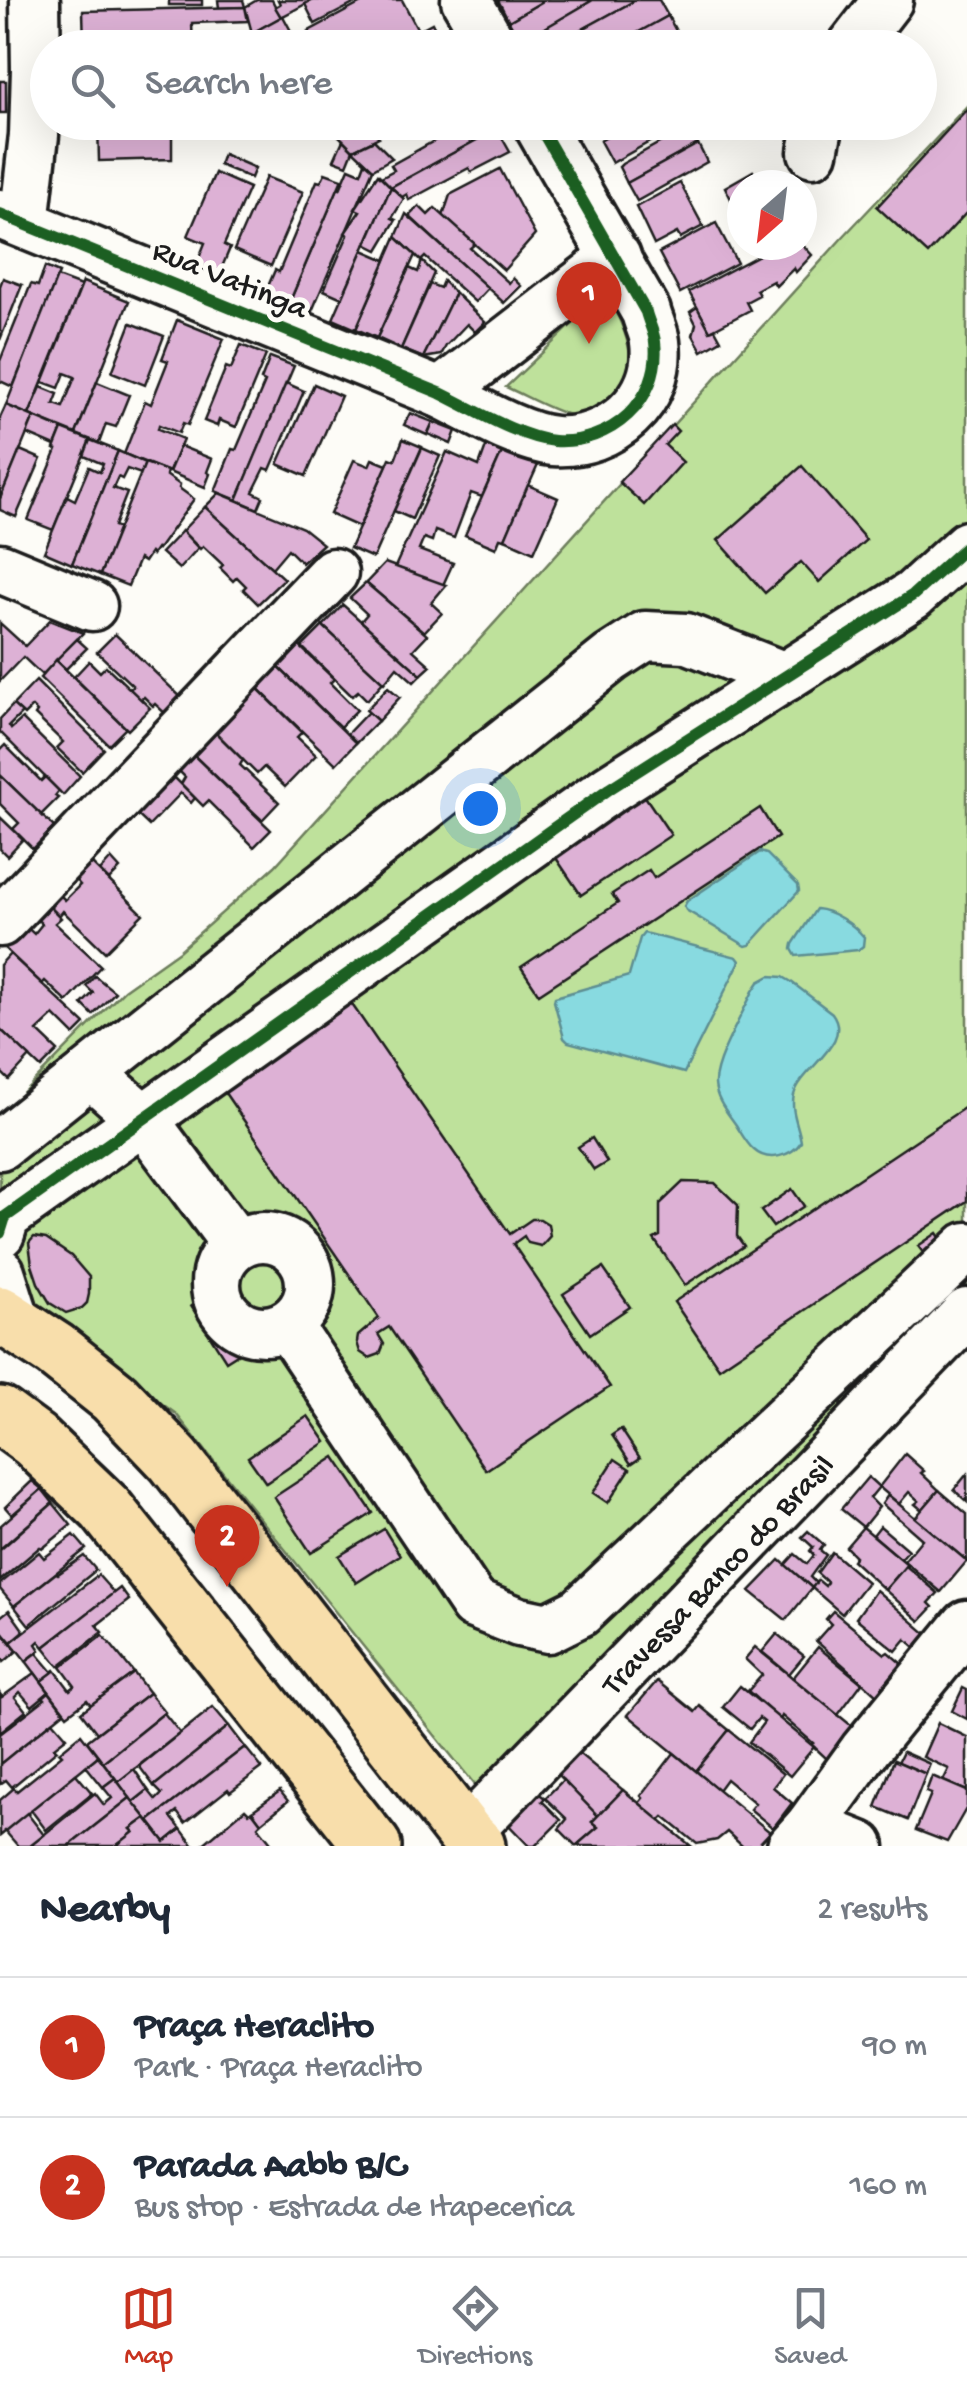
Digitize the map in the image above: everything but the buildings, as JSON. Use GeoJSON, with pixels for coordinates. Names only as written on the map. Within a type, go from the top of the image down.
{"type":"FeatureCollection","features":[{"type":"Feature","properties":{"kind":"main road"},"geometry":{"type":"LineString","coordinates":[[8,1319],[114,1396],[174,1460],[471,1840]]}},
{"type":"Feature","properties":{"kind":"main road"},"geometry":{"type":"LineString","coordinates":[[0,1415],[34,1440],[105,1508],[351,1833]]}},
{"type":"Feature","properties":{"kind":"street"},"geometry":{"type":"LineString","coordinates":[[35,0],[35,30]]}},
{"type":"Feature","properties":{"kind":"street"},"geometry":{"type":"LineString","coordinates":[[466,0],[484,30]]}},
{"type":"Feature","properties":{"kind":"street"},"geometry":{"type":"LineString","coordinates":[[865,30],[888,0]]}},
{"type":"Feature","properties":{"kind":"street"},"geometry":{"type":"LineString","coordinates":[[12,219],[33,140]]}},
{"type":"Feature","properties":{"kind":"street","name":"Rua Vatinga"},"geometry":{"type":"LineString","coordinates":[[12,219],[440,392],[509,428],[552,441],[583,439],[615,428],[640,403],[652,373],[655,342],[646,312],[548,140]]}},
{"type":"Feature","properties":{"kind":"street"},"geometry":{"type":"LineString","coordinates":[[440,392],[616,257]]}},
{"type":"Feature","properties":{"kind":"street"},"geometry":{"type":"LineString","coordinates":[[0,1234],[6,1217],[143,1119],[609,789],[913,595],[967,546]]}},
{"type":"Feature","properties":{"kind":"street"},"geometry":{"type":"LineString","coordinates":[[0,568],[92,606]]}},
{"type":"Feature","properties":{"kind":"street"},"geometry":{"type":"LineString","coordinates":[[0,922],[332,573]]}},
{"type":"Feature","properties":{"kind":"street"},"geometry":{"type":"LineString","coordinates":[[0,1146],[611,658],[644,636],[686,638],[786,677]]}},
{"type":"Feature","properties":{"kind":"street"},"geometry":{"type":"LineString","coordinates":[[92,1074],[143,1119],[236,1244]]}},
{"type":"Feature","properties":{"kind":"street"},"geometry":{"type":"LineString","coordinates":[[266,1236],[280,1241],[294,1247],[311,1272],[308,1303],[288,1326],[259,1332],[232,1321],[216,1296],[218,1267],[236,1244],[266,1236]]}},
{"type":"Feature","properties":{"kind":"street"},"geometry":{"type":"LineString","coordinates":[[288,1326],[474,1604],[519,1622],[548,1628],[580,1612],[967,1247]]}},
{"type":"Feature","properties":{"kind":"street"},"geometry":{"type":"LineString","coordinates":[[0,1272],[8,1319]]}},
{"type":"Feature","properties":{"kind":"street","name":"Travessa Banco do Brasil"},"geometry":{"type":"LineString","coordinates":[[471,1840],[967,1313]]}},
{"type":"Feature","properties":{"kind":"street"},"geometry":{"type":"LineString","coordinates":[[860,1846],[801,1836],[864,1751],[967,1625]]}},
{"type":"Feature","properties":{"kind":"green space"},"geometry":{"type":"Polygon","coordinates":[[[967,106],[967,1305],[475,1785],[176,1414],[0,1286],[0,1116],[124,990],[179,951],[275,866],[967,106]]]}},
{"type":"Feature","properties":{"kind":"green space"},"geometry":{"type":"Polygon","coordinates":[[[606,292],[629,350],[627,378],[619,391],[593,410],[575,416],[506,387],[606,292]]]}},
{"type":"Feature","properties":{"kind":"water"},"geometry":{"type":"Polygon","coordinates":[[[760,852],[767,854],[798,885],[799,891],[746,946],[684,906],[760,852]]]}},
{"type":"Feature","properties":{"kind":"water"},"geometry":{"type":"Polygon","coordinates":[[[816,909],[854,927],[864,937],[863,946],[858,950],[796,956],[793,944],[816,909]]]}},
{"type":"Feature","properties":{"kind":"water"},"geometry":{"type":"Polygon","coordinates":[[[644,933],[740,961],[684,1073],[564,1038],[555,997],[629,976],[644,933]]]}},
{"type":"Feature","properties":{"kind":"water"},"geometry":{"type":"Polygon","coordinates":[[[770,976],[790,981],[832,1013],[837,1024],[831,1045],[794,1095],[801,1142],[792,1151],[773,1157],[760,1154],[749,1145],[722,1106],[715,1084],[724,1051],[753,991],[770,976]]]}},
{"type":"Feature","properties":{"kind":"cycle path"},"geometry":{"type":"LineString","coordinates":[[0,214],[440,393],[511,428],[541,439],[575,440],[612,427],[641,400],[655,363],[655,342],[646,312],[547,140]]}},
{"type":"Feature","properties":{"kind":"cycle path"},"geometry":{"type":"LineString","coordinates":[[0,1233],[5,1217],[609,789],[913,595],[967,546]]}},
{"type":"Feature","properties":{"kind":"place","name":"Praça Heraclito"},"geometry":{"type":"Point","coordinates":[589,344]}},
{"type":"Feature","properties":{"kind":"place","name":"Parada Aabb B/C"},"geometry":{"type":"Point","coordinates":[227,1587]}}]}
